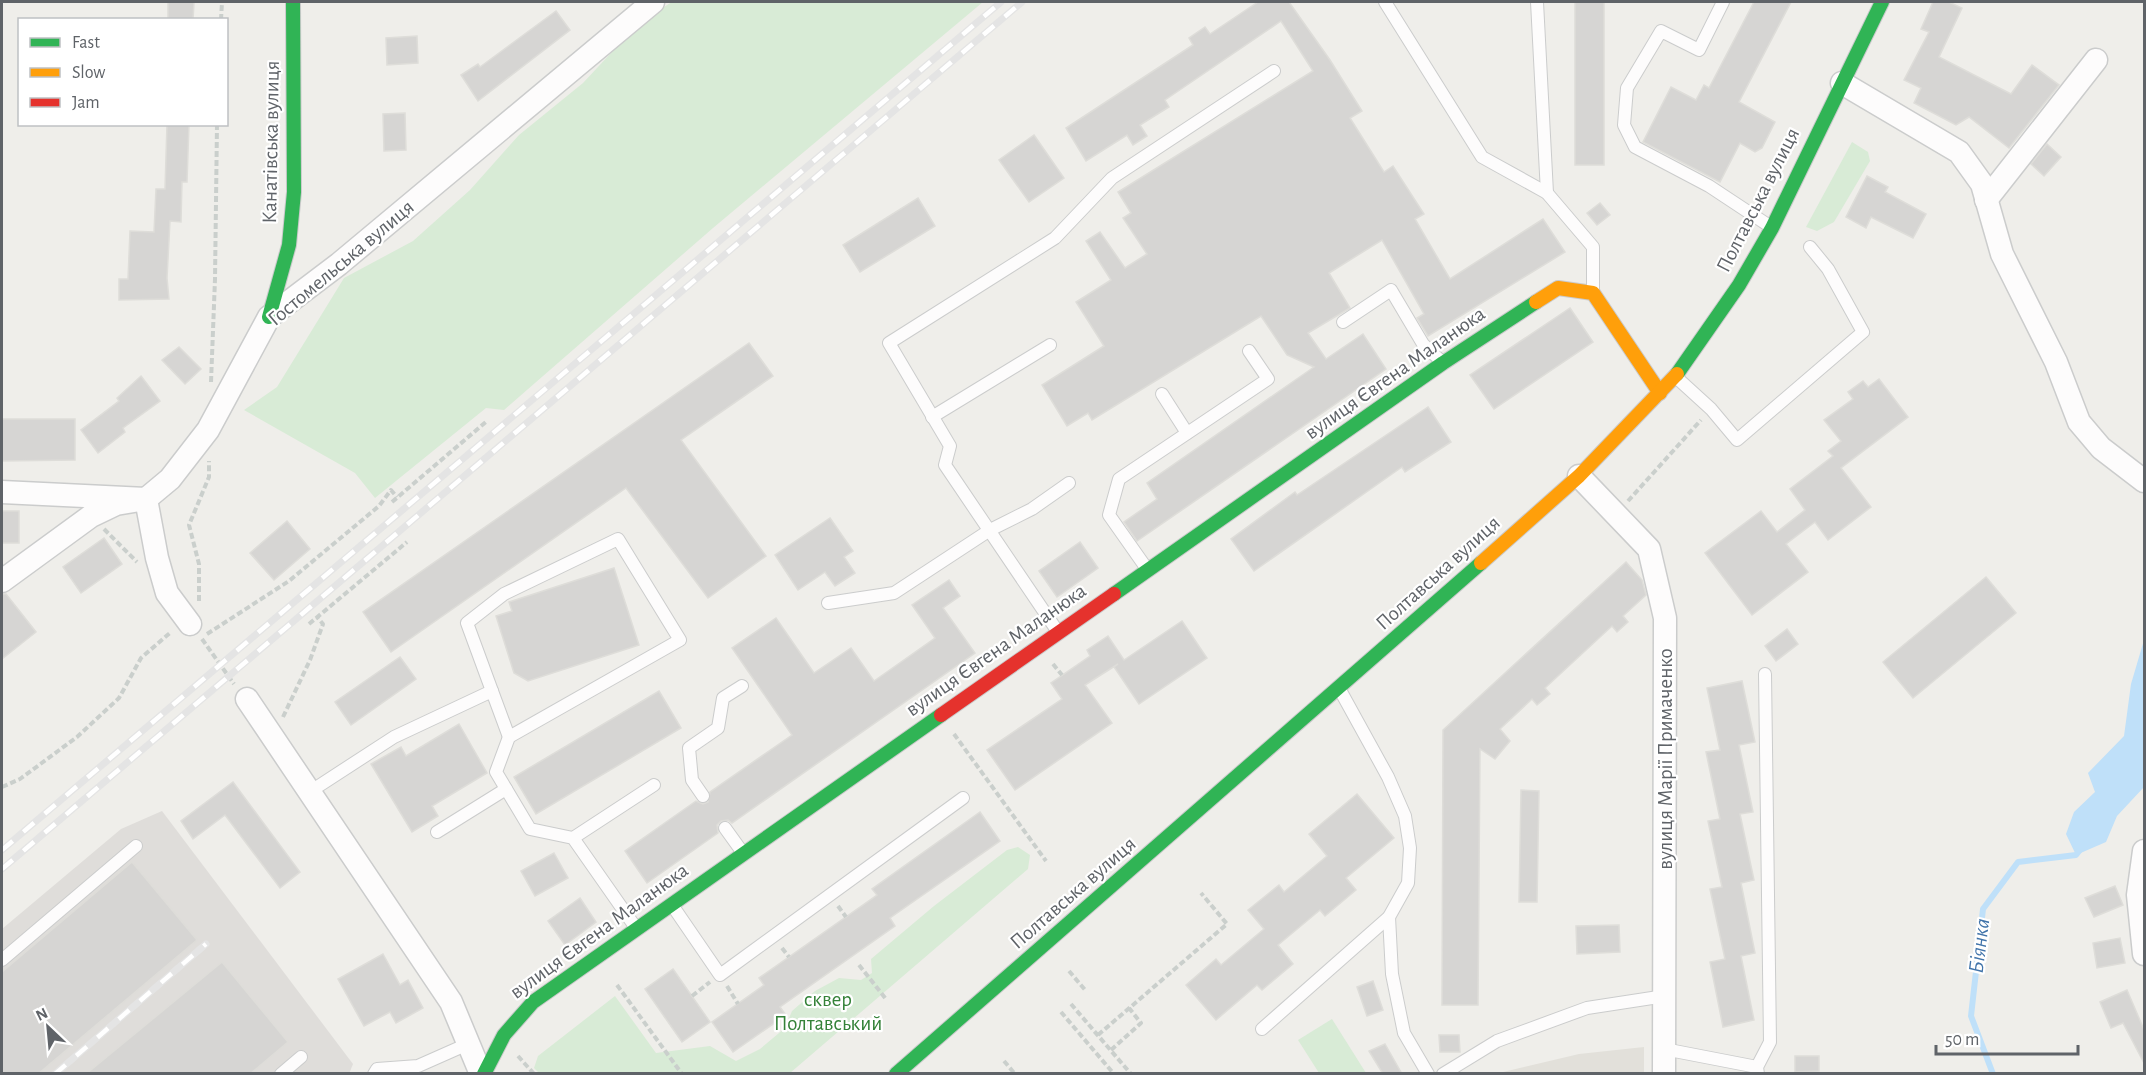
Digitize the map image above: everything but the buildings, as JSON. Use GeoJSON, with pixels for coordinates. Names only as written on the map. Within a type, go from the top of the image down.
{"type":"FeatureCollection","features":[{"type":"Feature","properties":{"kind":"street","name":"Канатівська вулиця"},"geometry":{"type":"LineString","coordinates":[[269,317],[289,245],[294,192],[293,2]]}},
{"type":"Feature","properties":{"kind":"street","name":"Гостомельська вулиця"},"geometry":{"type":"LineString","coordinates":[[146,499],[170,479],[208,430],[269,317],[339,264],[653,2]]}},
{"type":"Feature","properties":{"kind":"street","name":"Полтавська вулиця"},"geometry":{"type":"LineString","coordinates":[[896,1074],[1339,689],[1578,476],[1676,376],[1739,285],[1772,228],[1882,2]]}},
{"type":"Feature","properties":{"kind":"street"},"geometry":{"type":"LineString","coordinates":[[1986,200],[2096,60]]}},
{"type":"Feature","properties":{"kind":"street"},"geometry":{"type":"LineString","coordinates":[[1842,83],[1959,152],[1982,184],[2002,254],[2056,362],[2079,422],[2101,448],[2145,481]]}},
{"type":"Feature","properties":{"kind":"street","name":"вулиця Євгена Маланюка"},"geometry":{"type":"LineString","coordinates":[[482,1074],[501,1038],[515,1018],[742,853],[1443,363],[1558,288],[1593,293]]}},
{"type":"Feature","properties":{"kind":"street"},"geometry":{"type":"LineString","coordinates":[[1593,293],[1660,393]]}},
{"type":"Feature","properties":{"kind":"street","name":"вулиця Марії Примаченко"},"geometry":{"type":"LineString","coordinates":[[1578,476],[1617,513],[1649,549],[1665,618],[1664,1074]]}},
{"type":"Feature","properties":{"kind":"street"},"geometry":{"type":"LineString","coordinates":[[2,492],[146,499]]}},
{"type":"Feature","properties":{"kind":"street"},"geometry":{"type":"LineString","coordinates":[[2,581],[91,516],[116,504],[146,499]]}},
{"type":"Feature","properties":{"kind":"street"},"geometry":{"type":"LineString","coordinates":[[146,499],[157,558],[167,593],[193,627]]}},
{"type":"Feature","properties":{"kind":"street"},"geometry":{"type":"LineString","coordinates":[[246,699],[451,1002],[482,1074]]}},
{"type":"Feature","properties":{"kind":"street"},"geometry":{"type":"LineString","coordinates":[[2145,851],[2138,895],[2145,954]]}},
{"type":"Feature","properties":{"kind":"lane"},"geometry":{"type":"LineString","coordinates":[[1385,2],[1482,157],[1547,193],[1593,247],[1593,293]]}},
{"type":"Feature","properties":{"kind":"lane"},"geometry":{"type":"LineString","coordinates":[[1537,2],[1547,193]]}},
{"type":"Feature","properties":{"kind":"lane"},"geometry":{"type":"LineString","coordinates":[[1723,2],[1700,50],[1660,31],[1627,88],[1624,125],[1635,147],[1709,186],[1772,228]]}},
{"type":"Feature","properties":{"kind":"lane"},"geometry":{"type":"LineString","coordinates":[[1058,632],[945,465],[950,446],[889,343],[1055,238],[1112,178],[1274,71]]}},
{"type":"Feature","properties":{"kind":"lane"},"geometry":{"type":"LineString","coordinates":[[1676,376],[1711,409],[1737,440],[1863,332],[1828,269],[1810,247]]}},
{"type":"Feature","properties":{"kind":"lane"},"geometry":{"type":"LineString","coordinates":[[1343,322],[1391,290],[1423,344],[1443,363]]}},
{"type":"Feature","properties":{"kind":"lane"},"geometry":{"type":"LineString","coordinates":[[932,417],[1050,345]]}},
{"type":"Feature","properties":{"kind":"lane"},"geometry":{"type":"LineString","coordinates":[[1147,570],[1109,515],[1119,479],[1268,380],[1249,351]]}},
{"type":"Feature","properties":{"kind":"lane"},"geometry":{"type":"LineString","coordinates":[[1162,394],[1187,433]]}},
{"type":"Feature","properties":{"kind":"lane"},"geometry":{"type":"LineString","coordinates":[[828,603],[894,593],[990,530],[1032,509],[1069,483]]}},
{"type":"Feature","properties":{"kind":"lane"},"geometry":{"type":"LineString","coordinates":[[509,737],[467,623],[504,594],[618,539],[680,640],[509,737],[496,772],[530,829],[573,838],[636,928]]}},
{"type":"Feature","properties":{"kind":"lane"},"geometry":{"type":"LineString","coordinates":[[1664,1049],[1758,1070],[1770,1042],[1765,674]]}},
{"type":"Feature","properties":{"kind":"lane"},"geometry":{"type":"LineString","coordinates":[[703,796],[692,780],[689,748],[718,728],[723,698],[742,686]]}},
{"type":"Feature","properties":{"kind":"lane"},"geometry":{"type":"LineString","coordinates":[[1262,1029],[1389,917],[1408,883],[1410,848],[1405,816],[1388,777],[1339,689]]}},
{"type":"Feature","properties":{"kind":"lane"},"geometry":{"type":"LineString","coordinates":[[310,791],[394,737],[492,691]]}},
{"type":"Feature","properties":{"kind":"lane"},"geometry":{"type":"LineString","coordinates":[[573,838],[654,785]]}},
{"type":"Feature","properties":{"kind":"lane"},"geometry":{"type":"LineString","coordinates":[[437,832],[506,789]]}},
{"type":"Feature","properties":{"kind":"lane"},"geometry":{"type":"LineString","coordinates":[[671,904],[720,975],[963,798]]}},
{"type":"Feature","properties":{"kind":"lane"},"geometry":{"type":"LineString","coordinates":[[725,828],[742,853]]}},
{"type":"Feature","properties":{"kind":"lane"},"geometry":{"type":"LineString","coordinates":[[2,960],[136,846]]}},
{"type":"Feature","properties":{"kind":"lane"},"geometry":{"type":"LineString","coordinates":[[1389,917],[1392,974],[1404,1033],[1428,1074]]}},
{"type":"Feature","properties":{"kind":"lane"},"geometry":{"type":"LineString","coordinates":[[1443,1074],[1497,1041],[1587,1008],[1665,996]]}},
{"type":"Feature","properties":{"kind":"lane"},"geometry":{"type":"LineString","coordinates":[[374,1074],[376,1069],[418,1066],[470,1043]]}},
{"type":"Feature","properties":{"kind":"lane"},"geometry":{"type":"LineString","coordinates":[[281,1074],[301,1057]]}},
{"type":"Feature","properties":{"kind":"path"},"geometry":{"type":"LineString","coordinates":[[221,18],[222,2]]}},
{"type":"Feature","properties":{"kind":"path"},"geometry":{"type":"LineString","coordinates":[[1617,513],[1711,409]]}},
{"type":"Feature","properties":{"kind":"path"},"geometry":{"type":"LineString","coordinates":[[392,502],[487,421]]}},
{"type":"Feature","properties":{"kind":"path"},"geometry":{"type":"LineString","coordinates":[[2,787],[20,779],[77,737],[118,698],[141,658],[193,627],[289,581],[379,506],[391,490],[397,497]]}},
{"type":"Feature","properties":{"kind":"path"},"geometry":{"type":"LineString","coordinates":[[91,516],[144,570]]}},
{"type":"Feature","properties":{"kind":"path"},"geometry":{"type":"LineString","coordinates":[[309,624],[407,542]]}},
{"type":"Feature","properties":{"kind":"path"},"geometry":{"type":"LineString","coordinates":[[271,734],[286,713],[310,660],[323,624],[317,617]]}},
{"type":"Feature","properties":{"kind":"path"},"geometry":{"type":"LineString","coordinates":[[193,627],[219,666],[246,699]]}},
{"type":"Feature","properties":{"kind":"path"},"geometry":{"type":"LineString","coordinates":[[950,729],[1046,861]]}},
{"type":"Feature","properties":{"kind":"path"},"geometry":{"type":"LineString","coordinates":[[1098,1035],[1227,924],[1201,893]]}},
{"type":"Feature","properties":{"kind":"path"},"geometry":{"type":"LineString","coordinates":[[859,965],[886,999]]}},
{"type":"Feature","properties":{"kind":"path"},"geometry":{"type":"LineString","coordinates":[[1069,971],[1086,991]]}},
{"type":"Feature","properties":{"kind":"path"},"geometry":{"type":"LineString","coordinates":[[617,985],[682,1074]]}},
{"type":"Feature","properties":{"kind":"path"},"geometry":{"type":"LineString","coordinates":[[1071,1004],[1131,1074]]}},
{"type":"Feature","properties":{"kind":"path"},"geometry":{"type":"LineString","coordinates":[[1110,1050],[1141,1023],[1129,1008]]}},
{"type":"Feature","properties":{"kind":"path"},"geometry":{"type":"LineString","coordinates":[[1061,1012],[1114,1074]]}},
{"type":"Feature","properties":{"kind":"path"},"geometry":{"type":"LineString","coordinates":[[1004,1061],[1015,1074]]}},
{"type":"Feature","properties":{"kind":"shaded area"},"geometry":{"type":"Polygon","coordinates":[[[162,811],[353,1064],[349,1074],[2,1073],[2,929],[121,829],[162,811]]]}},
{"type":"Feature","properties":{"kind":"shaded area"},"geometry":{"type":"Polygon","coordinates":[[[1644,1047],[1644,1073],[1499,1073],[1579,1054],[1644,1047]]]}},
{"type":"Feature","properties":{"kind":"green space"},"geometry":{"type":"Polygon","coordinates":[[[672,2],[983,2],[713,228],[504,410],[486,408],[375,498],[355,473],[244,410],[277,387],[344,278],[413,241],[470,190],[519,135],[583,83],[640,22],[672,2]]]}},
{"type":"Feature","properties":{"kind":"green space"},"geometry":{"type":"Polygon","coordinates":[[[1852,142],[1868,152],[1870,161],[1834,222],[1817,231],[1806,227],[1852,142]]]}},
{"type":"Feature","properties":{"kind":"green space","name":"сквер Полтавський"},"geometry":{"type":"Polygon","coordinates":[[[1018,847],[1030,855],[1028,869],[790,1073],[540,1074],[534,1068],[538,1056],[615,996],[656,1053],[710,1046],[736,1061],[760,1049],[785,1028],[792,1011],[815,991],[839,978],[861,980],[872,973],[871,959],[934,906],[1007,850],[1018,847]]]}},
{"type":"Feature","properties":{"kind":"green space"},"geometry":{"type":"Polygon","coordinates":[[[1332,1019],[1366,1073],[1319,1073],[1298,1040],[1332,1019]]]}},
{"type":"Feature","properties":{"kind":"water"},"geometry":{"type":"Polygon","coordinates":[[[2144,640],[2144,787],[2117,816],[2106,842],[2076,855],[2066,834],[2074,812],[2095,792],[2088,773],[2124,736],[2131,684],[2144,640]]]}},
{"type":"Feature","properties":{"kind":"waterway","name":"Біянка"},"geometry":{"type":"LineString","coordinates":[[1993,1074],[1971,1016],[1983,909],[2018,862],[2076,855],[2080,850]]}},
{"type":"Feature","properties":{"kind":"railway"},"geometry":{"type":"LineString","coordinates":[[2,850],[1001,2]]}},
{"type":"Feature","properties":{"kind":"railway"},"geometry":{"type":"LineString","coordinates":[[2,869],[1022,2]]}},
{"type":"Feature","properties":{"kind":"railway"},"geometry":{"type":"LineString","coordinates":[[55,1074],[206,944]]}},
{"type":"Feature","properties":{"kind":"traffic: fast"},"geometry":{"type":"LineString","coordinates":[[269,317],[289,245],[294,192],[293,2]]}},
{"type":"Feature","properties":{"kind":"traffic: fast"},"geometry":{"type":"LineString","coordinates":[[1677,374],[1739,285],[1772,228],[1882,2]]}},
{"type":"Feature","properties":{"kind":"traffic: fast"},"geometry":{"type":"LineString","coordinates":[[1114,594],[1443,363],[1536,302]]}},
{"type":"Feature","properties":{"kind":"traffic: fast"},"geometry":{"type":"LineString","coordinates":[[896,1074],[1481,563]]}},
{"type":"Feature","properties":{"kind":"traffic: fast"},"geometry":{"type":"LineString","coordinates":[[484,1074],[504,1035],[533,1002],[941,715]]}},
{"type":"Feature","properties":{"kind":"traffic: slow"},"geometry":{"type":"LineString","coordinates":[[1536,302],[1558,288],[1593,293],[1660,393]]}},
{"type":"Feature","properties":{"kind":"traffic: slow"},"geometry":{"type":"LineString","coordinates":[[1481,563],[1579,476],[1677,374]]}},
{"type":"Feature","properties":{"kind":"traffic: jam"},"geometry":{"type":"LineString","coordinates":[[941,715],[1114,594]]}}]}
